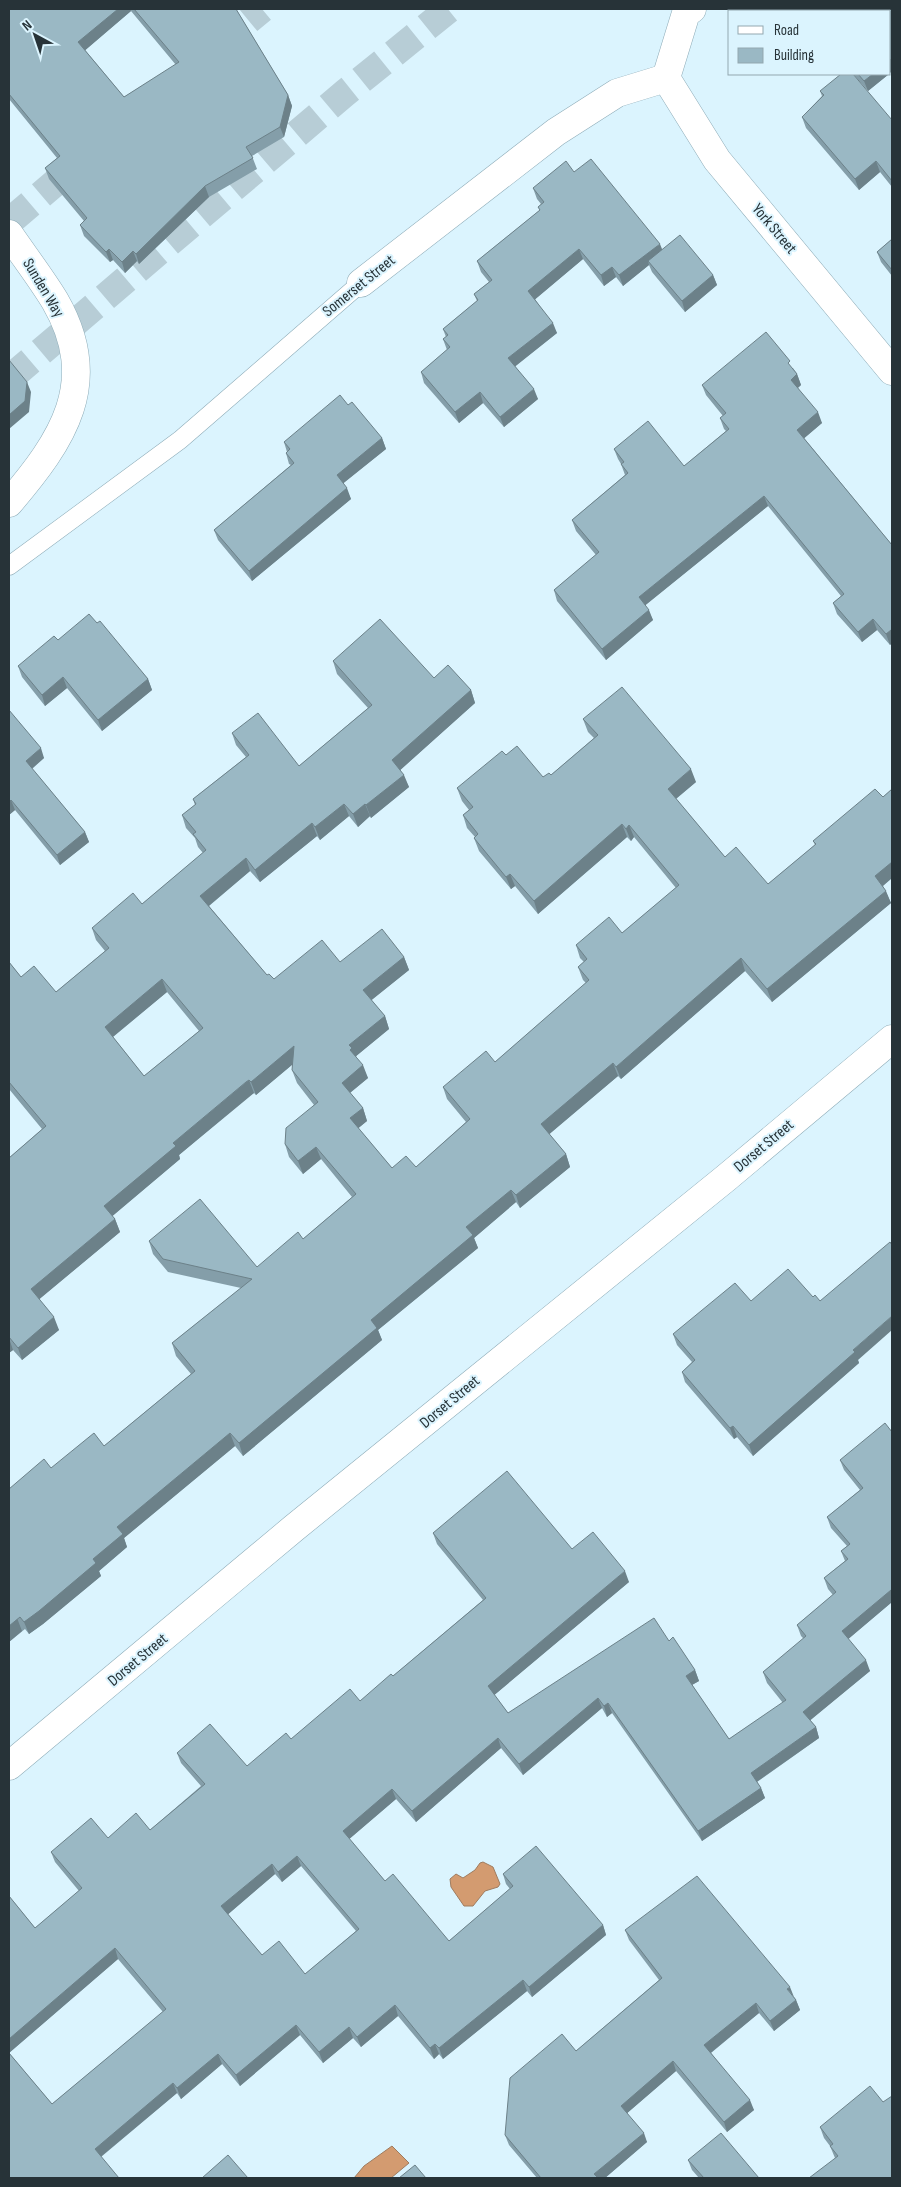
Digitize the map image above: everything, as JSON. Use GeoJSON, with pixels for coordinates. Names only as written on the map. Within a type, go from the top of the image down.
{"type":"FeatureCollection","features":[{"type":"Feature","properties":{"kind":"street"},"geometry":{"type":"LineString","coordinates":[[666,78],[686,13],[692,9]]}},
{"type":"Feature","properties":{"kind":"street","name":"Somerset Street"},"geometry":{"type":"LineString","coordinates":[[361,283],[556,132],[617,93],[666,78]]}},
{"type":"Feature","properties":{"kind":"street","name":"York Street"},"geometry":{"type":"LineString","coordinates":[[666,78],[716,160],[892,371]]}},
{"type":"Feature","properties":{"kind":"street","name":"Sunden Way"},"geometry":{"type":"LineString","coordinates":[[9,234],[55,302],[75,348],[77,379],[69,415],[40,466],[9,503]]}},
{"type":"Feature","properties":{"kind":"street","name":"Dorset Street"},"geometry":{"type":"LineString","coordinates":[[9,1766],[294,1528],[726,1178],[892,1039]]}},
{"type":"Feature","properties":{"kind":"lane","name":"Somerset Street"},"geometry":{"type":"LineString","coordinates":[[9,566],[180,440],[361,283]]}},
{"type":"Feature","properties":{"kind":"shaded area"},"geometry":{"type":"Polygon","coordinates":[[[483,1862],[493,1867],[500,1884],[498,1887],[485,1891],[473,1906],[464,1906],[451,1887],[450,1879],[456,1874],[463,1878],[483,1862]]]}},
{"type":"Feature","properties":{"kind":"shaded area"},"geometry":{"type":"Polygon","coordinates":[[[392,2146],[409,2163],[391,2178],[354,2178],[364,2166],[392,2146]]]}},
{"type":"Feature","properties":{"kind":"building"},"geometry":{"type":"Polygon","coordinates":[[[9,9],[118,9],[78,42],[124,97],[179,62],[134,9],[236,9],[288,95],[280,127],[246,147],[253,158],[205,186],[136,254],[133,251],[122,262],[109,249],[106,252],[80,225],[87,218],[45,168],[60,156],[9,94],[9,9]]]}},
{"type":"Feature","properties":{"kind":"building"},"geometry":{"type":"Polygon","coordinates":[[[892,9],[892,58],[891,10],[834,10],[892,9]]]}},
{"type":"Feature","properties":{"kind":"building"},"geometry":{"type":"Polygon","coordinates":[[[840,75],[854,75],[892,120],[892,181],[876,161],[855,179],[802,117],[824,95],[820,91],[840,75]]]}},
{"type":"Feature","properties":{"kind":"building"},"geometry":{"type":"Polygon","coordinates":[[[859,75],[872,75],[864,81],[859,75]]]}},
{"type":"Feature","properties":{"kind":"building"},"geometry":{"type":"Polygon","coordinates":[[[591,159],[660,244],[619,275],[612,267],[601,275],[579,249],[528,291],[553,323],[508,358],[534,389],[500,417],[480,392],[455,412],[421,372],[450,347],[443,339],[448,335],[443,329],[478,300],[474,294],[492,280],[477,261],[540,210],[538,207],[544,202],[533,188],[566,161],[574,172],[591,159]]]}},
{"type":"Feature","properties":{"kind":"building"},"geometry":{"type":"Polygon","coordinates":[[[680,235],[713,275],[682,301],[648,261],[680,235]]]}},
{"type":"Feature","properties":{"kind":"building"},"geometry":{"type":"Polygon","coordinates":[[[892,239],[892,270],[877,252],[892,239]]]}},
{"type":"Feature","properties":{"kind":"building"},"geometry":{"type":"Polygon","coordinates":[[[766,332],[790,361],[788,363],[797,374],[791,380],[818,412],[797,430],[892,545],[892,631],[886,634],[873,619],[858,632],[833,603],[844,594],[764,496],[639,597],[649,610],[602,649],[554,590],[599,552],[572,520],[628,473],[621,464],[624,462],[614,449],[648,421],[684,466],[729,429],[720,418],[726,413],[702,385],[766,332]]]}},
{"type":"Feature","properties":{"kind":"building"},"geometry":{"type":"Polygon","coordinates":[[[9,360],[27,382],[25,401],[9,415],[9,360]]]}},
{"type":"Feature","properties":{"kind":"building"},"geometry":{"type":"Polygon","coordinates":[[[340,395],[348,405],[352,402],[382,438],[337,475],[347,488],[249,571],[214,530],[294,463],[286,453],[290,449],[284,442],[340,395]]]}},
{"type":"Feature","properties":{"kind":"building"},"geometry":{"type":"Polygon","coordinates":[[[89,614],[97,623],[100,621],[148,679],[98,720],[63,677],[42,695],[18,666],[54,636],[58,640],[89,614]]]}},
{"type":"Feature","properties":{"kind":"building"},"geometry":{"type":"Polygon","coordinates":[[[380,619],[434,678],[448,665],[471,690],[392,760],[404,775],[366,805],[353,814],[344,804],[315,827],[312,823],[255,870],[246,858],[200,896],[267,975],[269,974],[274,979],[322,940],[340,962],[382,929],[404,957],[363,990],[385,1016],[349,1045],[352,1048],[350,1050],[363,1065],[342,1083],[363,1108],[350,1118],[392,1168],[406,1156],[416,1167],[470,1119],[443,1087],[486,1051],[495,1062],[589,980],[578,967],[587,959],[576,945],[609,917],[622,933],[679,885],[629,825],[626,829],[622,824],[534,901],[510,874],[506,877],[474,838],[478,834],[463,815],[473,807],[457,788],[502,751],[506,755],[517,746],[543,777],[549,773],[551,775],[598,735],[583,719],[622,687],[691,769],[668,789],[725,857],[736,847],[768,884],[816,844],[813,841],[875,789],[883,797],[892,789],[892,862],[875,876],[886,891],[767,989],[741,958],[616,1067],[613,1063],[541,1124],[566,1154],[516,1195],[511,1190],[466,1227],[473,1235],[371,1320],[377,1328],[239,1443],[230,1433],[117,1527],[123,1534],[93,1559],[96,1563],[24,1622],[20,1617],[9,1626],[9,1489],[44,1459],[51,1468],[94,1433],[104,1446],[195,1371],[172,1343],[252,1279],[163,1259],[149,1241],[200,1199],[257,1267],[298,1232],[303,1239],[356,1194],[316,1147],[298,1161],[285,1144],[286,1128],[318,1102],[292,1070],[294,1046],[251,1082],[249,1080],[246,1082],[173,1143],[176,1146],[104,1206],[115,1219],[31,1289],[54,1317],[18,1348],[9,1337],[9,1158],[46,1126],[9,1082],[9,962],[21,977],[34,966],[56,992],[109,948],[92,928],[133,893],[142,904],[206,850],[193,834],[196,832],[182,815],[196,804],[193,799],[249,755],[232,733],[258,713],[299,766],[372,705],[333,661],[380,619]],[[162,979],[105,1027],[144,1076],[203,1028],[162,979]]]}},
{"type":"Feature","properties":{"kind":"building"},"geometry":{"type":"Polygon","coordinates":[[[9,710],[41,748],[26,761],[85,832],[57,855],[11,800],[9,802],[9,710]]]}},
{"type":"Feature","properties":{"kind":"building"},"geometry":{"type":"Polygon","coordinates":[[[890,1242],[892,1245],[892,1316],[853,1350],[855,1352],[749,1445],[733,1426],[730,1428],[682,1372],[695,1360],[673,1334],[735,1283],[751,1301],[788,1269],[813,1297],[815,1295],[820,1301],[890,1242]]]}},
{"type":"Feature","properties":{"kind":"building"},"geometry":{"type":"Polygon","coordinates":[[[885,1423],[892,1432],[892,1591],[842,1631],[866,1660],[803,1712],[816,1727],[751,1773],[761,1788],[698,1831],[608,1703],[604,1706],[598,1698],[519,1764],[498,1738],[412,1811],[392,1789],[343,1831],[385,1881],[393,1874],[449,1941],[513,1886],[503,1874],[536,1846],[603,1925],[529,1987],[523,1980],[439,2048],[435,2044],[430,2048],[395,2005],[357,2037],[349,2027],[319,2052],[296,2025],[236,2075],[218,2054],[177,2088],[173,2083],[95,2149],[119,2178],[9,2178],[9,2053],[52,2104],[166,2009],[115,1948],[9,2039],[9,1896],[35,1928],[82,1888],[51,1852],[91,1818],[108,1838],[136,1813],[150,1830],[205,1784],[177,1753],[210,1724],[247,1766],[286,1733],[291,1739],[350,1689],[360,1701],[391,1674],[393,1676],[486,1598],[433,1533],[507,1471],[572,1549],[593,1532],[625,1571],[488,1686],[508,1713],[654,1618],[669,1641],[673,1637],[695,1670],[686,1676],[729,1739],[786,1700],[763,1672],[806,1636],[797,1625],[836,1592],[824,1578],[848,1559],[841,1551],[850,1544],[827,1517],[863,1488],[840,1460],[885,1423]],[[297,1856],[278,1872],[272,1864],[221,1906],[262,1955],[279,1941],[305,1974],[359,1929],[297,1856]]]}},
{"type":"Feature","properties":{"kind":"building"},"geometry":{"type":"Polygon","coordinates":[[[697,1876],[790,1987],[787,1989],[796,2000],[770,2021],[756,2003],[704,2045],[750,2100],[724,2122],[673,2061],[621,2106],[644,2133],[594,2174],[598,2178],[541,2178],[505,2135],[510,2078],[562,2034],[576,2051],[662,1978],[625,1930],[697,1876]]]}},
{"type":"Feature","properties":{"kind":"building"},"geometry":{"type":"Polygon","coordinates":[[[870,2086],[883,2102],[892,2096],[892,2178],[809,2178],[838,2156],[830,2146],[833,2144],[820,2127],[870,2086]]]}},
{"type":"Feature","properties":{"kind":"building"},"geometry":{"type":"Polygon","coordinates":[[[721,2133],[759,2178],[704,2178],[688,2160],[721,2133]]]}},
{"type":"Feature","properties":{"kind":"building"},"geometry":{"type":"Polygon","coordinates":[[[228,2155],[248,2178],[202,2178],[228,2155]]]}},
{"type":"Feature","properties":{"kind":"building"},"geometry":{"type":"Polygon","coordinates":[[[415,2165],[426,2178],[399,2178],[415,2165]]]}},
{"type":"Feature","properties":{"kind":"tunnel"},"geometry":{"type":"LineString","coordinates":[[216,47],[262,9]]}},
{"type":"Feature","properties":{"kind":"tunnel"},"geometry":{"type":"LineString","coordinates":[[9,379],[345,93],[449,9]]}},
{"type":"Feature","properties":{"kind":"tunnel"},"geometry":{"type":"LineString","coordinates":[[9,222],[82,160]]}}]}
